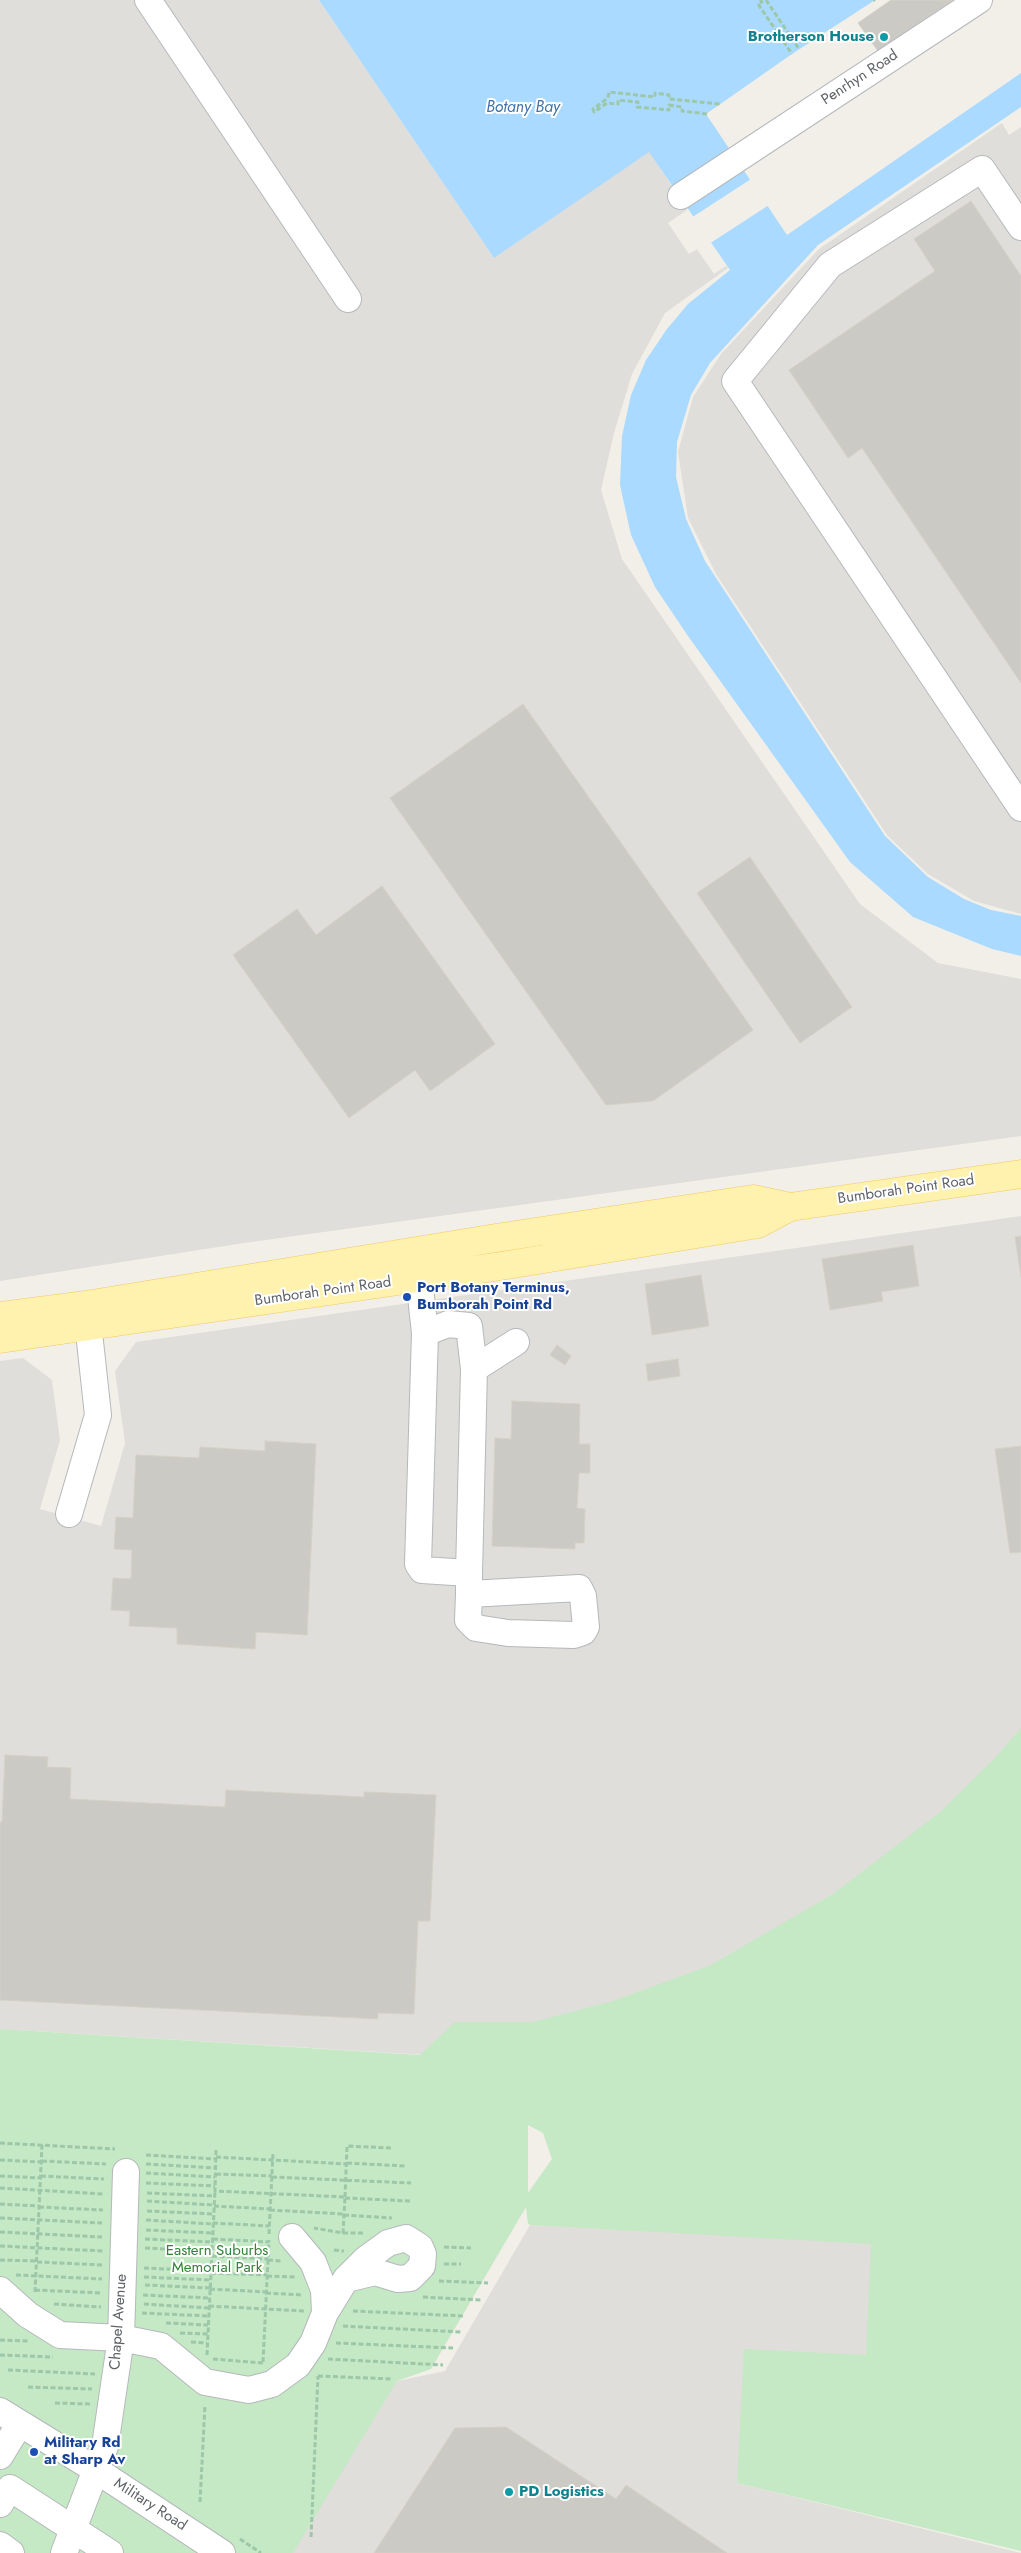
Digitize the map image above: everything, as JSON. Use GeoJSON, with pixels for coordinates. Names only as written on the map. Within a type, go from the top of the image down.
{"type":"FeatureCollection","features":[{"type":"Feature","properties":{"kind":"main road","name":"Bumborah Point Road"},"geometry":{"type":"LineString","coordinates":[[0,1316],[87,1316],[419,1278],[758,1224],[790,1207],[1021,1174]]}},
{"type":"Feature","properties":{"kind":"main road","name":"Bumborah Point Road"},"geometry":{"type":"LineString","coordinates":[[0,1339],[87,1316],[496,1238],[753,1199],[790,1207]]}},
{"type":"Feature","properties":{"kind":"street"},"geometry":{"type":"LineString","coordinates":[[148,0],[348,299]]}},
{"type":"Feature","properties":{"kind":"street","name":"Penrhyn Road"},"geometry":{"type":"LineString","coordinates":[[681,196],[979,0]]}},
{"type":"Feature","properties":{"kind":"street"},"geometry":{"type":"LineString","coordinates":[[1021,227],[982,169],[830,265],[735,381],[1021,808]]}},
{"type":"Feature","properties":{"kind":"street"},"geometry":{"type":"LineString","coordinates":[[496,1238],[501,1266]]}},
{"type":"Feature","properties":{"kind":"street"},"geometry":{"type":"LineString","coordinates":[[419,1278],[425,1333],[418,1564],[422,1570],[469,1584],[474,1369],[469,1326],[448,1324],[425,1333]]}},
{"type":"Feature","properties":{"kind":"street"},"geometry":{"type":"LineString","coordinates":[[69,1514],[98,1415],[87,1316]]}},
{"type":"Feature","properties":{"kind":"street"},"geometry":{"type":"LineString","coordinates":[[474,1369],[516,1342]]}},
{"type":"Feature","properties":{"kind":"street","name":"Chapel Avenue"},"geometry":{"type":"LineString","coordinates":[[69,2542],[105,2446],[121,2338],[129,2169]]}},
{"type":"Feature","properties":{"kind":"street"},"geometry":{"type":"LineString","coordinates":[[285,2233],[313,2262],[324,2290],[323,2317]]}},
{"type":"Feature","properties":{"kind":"street"},"geometry":{"type":"LineString","coordinates":[[0,2290],[28,2315],[60,2335],[121,2338],[161,2346],[205,2382],[249,2390],[272,2384],[298,2365],[313,2343],[323,2317],[346,2279]]}},
{"type":"Feature","properties":{"kind":"street"},"geometry":{"type":"LineString","coordinates":[[0,2456],[10,2418]]}},
{"type":"Feature","properties":{"kind":"street","name":"Military Road"},"geometry":{"type":"LineString","coordinates":[[10,2418],[96,2470],[222,2553]]}},
{"type":"Feature","properties":{"kind":"street"},"geometry":{"type":"LineString","coordinates":[[0,2504],[10,2488],[69,2542],[110,2553]]}},
{"type":"Feature","properties":{"kind":"street"},"geometry":{"type":"LineString","coordinates":[[0,2545],[10,2553]]}},
{"type":"Feature","properties":{"kind":"path"},"geometry":{"type":"LineString","coordinates":[[760,0],[762,2],[758,4],[792,54]]}},
{"type":"Feature","properties":{"kind":"path"},"geometry":{"type":"LineString","coordinates":[[766,0],[799,49]]}},
{"type":"Feature","properties":{"kind":"path"},"geometry":{"type":"LineString","coordinates":[[707,114],[682,111],[682,106],[669,105],[668,110],[637,107],[638,102],[618,100],[618,104],[607,103],[594,112],[593,109],[608,98],[609,92],[655,97],[655,94],[669,95],[668,99],[720,104]]}},
{"type":"Feature","properties":{"kind":"path"},"geometry":{"type":"LineString","coordinates":[[0,2143],[42,2146],[129,2169],[215,2188],[410,2201]]}},
{"type":"Feature","properties":{"kind":"path"},"geometry":{"type":"LineString","coordinates":[[35,2297],[42,2146]]}},
{"type":"Feature","properties":{"kind":"path"},"geometry":{"type":"LineString","coordinates":[[142,2238],[213,2241],[285,2233],[343,2233],[347,2146],[391,2148]]}},
{"type":"Feature","properties":{"kind":"path"},"geometry":{"type":"LineString","coordinates":[[216,2150],[206,2360],[263,2362]]}},
{"type":"Feature","properties":{"kind":"path"},"geometry":{"type":"LineString","coordinates":[[273,2153],[270,2210],[285,2233]]}},
{"type":"Feature","properties":{"kind":"path"},"geometry":{"type":"LineString","coordinates":[[146,2155],[405,2166]]}},
{"type":"Feature","properties":{"kind":"path"},"geometry":{"type":"LineString","coordinates":[[0,2160],[42,2161],[216,2175],[411,2183]]}},
{"type":"Feature","properties":{"kind":"path"},"geometry":{"type":"LineString","coordinates":[[0,2176],[41,2177],[129,2169],[216,2168]]}},
{"type":"Feature","properties":{"kind":"path"},"geometry":{"type":"LineString","coordinates":[[0,2188],[112,2195]]}},
{"type":"Feature","properties":{"kind":"path"},"geometry":{"type":"LineString","coordinates":[[144,2193],[215,2196]]}},
{"type":"Feature","properties":{"kind":"path"},"geometry":{"type":"LineString","coordinates":[[144,2201],[396,2218]]}},
{"type":"Feature","properties":{"kind":"path"},"geometry":{"type":"LineString","coordinates":[[0,2204],[111,2211]]}},
{"type":"Feature","properties":{"kind":"path"},"geometry":{"type":"LineString","coordinates":[[143,2211],[214,2214]]}},
{"type":"Feature","properties":{"kind":"path"},"geometry":{"type":"LineString","coordinates":[[0,2218],[111,2224]]}},
{"type":"Feature","properties":{"kind":"path"},"geometry":{"type":"LineString","coordinates":[[143,2220],[213,2223],[285,2233]]}},
{"type":"Feature","properties":{"kind":"path"},"geometry":{"type":"LineString","coordinates":[[142,2230],[213,2233]]}},
{"type":"Feature","properties":{"kind":"path"},"geometry":{"type":"LineString","coordinates":[[0,2232],[110,2238]]}},
{"type":"Feature","properties":{"kind":"path"},"geometry":{"type":"LineString","coordinates":[[263,2368],[268,2259],[285,2233]]}},
{"type":"Feature","properties":{"kind":"path"},"geometry":{"type":"LineString","coordinates":[[0,2246],[109,2252]]}},
{"type":"Feature","properties":{"kind":"path"},"geometry":{"type":"LineString","coordinates":[[437,2247],[471,2248]]}},
{"type":"Feature","properties":{"kind":"path"},"geometry":{"type":"LineString","coordinates":[[142,2248],[268,2259]]}},
{"type":"Feature","properties":{"kind":"path"},"geometry":{"type":"LineString","coordinates":[[0,2260],[108,2266]]}},
{"type":"Feature","properties":{"kind":"path"},"geometry":{"type":"LineString","coordinates":[[442,2264],[461,2264]]}},
{"type":"Feature","properties":{"kind":"path"},"geometry":{"type":"LineString","coordinates":[[140,2268],[301,2278]]}},
{"type":"Feature","properties":{"kind":"path"},"geometry":{"type":"LineString","coordinates":[[36,2276],[107,2279]]}},
{"type":"Feature","properties":{"kind":"path"},"geometry":{"type":"LineString","coordinates":[[139,2277],[211,2280]]}},
{"type":"Feature","properties":{"kind":"path"},"geometry":{"type":"LineString","coordinates":[[437,2281],[488,2283]]}},
{"type":"Feature","properties":{"kind":"path"},"geometry":{"type":"LineString","coordinates":[[139,2285],[305,2295]]}},
{"type":"Feature","properties":{"kind":"path"},"geometry":{"type":"LineString","coordinates":[[35,2290],[105,2294]]}},
{"type":"Feature","properties":{"kind":"path"},"geometry":{"type":"LineString","coordinates":[[139,2295],[210,2298]]}},
{"type":"Feature","properties":{"kind":"path"},"geometry":{"type":"LineString","coordinates":[[52,2304],[106,2308]]}},
{"type":"Feature","properties":{"kind":"path"},"geometry":{"type":"LineString","coordinates":[[138,2304],[266,2309],[461,2332]]}},
{"type":"Feature","properties":{"kind":"path"},"geometry":{"type":"LineString","coordinates":[[352,2310],[465,2316]]}},
{"type":"Feature","properties":{"kind":"path"},"geometry":{"type":"LineString","coordinates":[[138,2312],[209,2316]]}},
{"type":"Feature","properties":{"kind":"path"},"geometry":{"type":"LineString","coordinates":[[160,2323],[208,2325]]}},
{"type":"Feature","properties":{"kind":"path"},"geometry":{"type":"LineString","coordinates":[[328,2343],[453,2348]]}},
{"type":"Feature","properties":{"kind":"path"},"geometry":{"type":"LineString","coordinates":[[0,2355],[58,2358]]}},
{"type":"Feature","properties":{"kind":"path"},"geometry":{"type":"LineString","coordinates":[[319,2358],[443,2365]]}},
{"type":"Feature","properties":{"kind":"path"},"geometry":{"type":"LineString","coordinates":[[311,2537],[319,2367]]}},
{"type":"Feature","properties":{"kind":"path"},"geometry":{"type":"LineString","coordinates":[[8,2370],[96,2374]]}},
{"type":"Feature","properties":{"kind":"path"},"geometry":{"type":"LineString","coordinates":[[318,2376],[393,2379]]}},
{"type":"Feature","properties":{"kind":"path"},"geometry":{"type":"LineString","coordinates":[[28,2387],[96,2389]]}},
{"type":"Feature","properties":{"kind":"path"},"geometry":{"type":"LineString","coordinates":[[200,2502],[205,2398]]}},
{"type":"Feature","properties":{"kind":"path"},"geometry":{"type":"LineString","coordinates":[[55,2403],[96,2404]]}},
{"type":"Feature","properties":{"kind":"shaded area"},"geometry":{"type":"Polygon","coordinates":[[[0,0],[319,0],[494,258],[649,151],[687,210],[668,223],[689,254],[697,249],[714,274],[726,266],[728,268],[665,313],[632,374],[614,433],[601,490],[622,559],[860,904],[938,963],[1021,979],[1021,1136],[244,1243],[0,1281],[0,0]]]}},
{"type":"Feature","properties":{"kind":"shaded area"},"geometry":{"type":"Polygon","coordinates":[[[1002,123],[1009,135],[1021,127],[1021,914],[974,901],[928,874],[887,835],[716,574],[688,518],[678,452],[693,397],[721,354],[819,249],[1002,123]]]}},
{"type":"Feature","properties":{"kind":"shaded area"},"geometry":{"type":"Polygon","coordinates":[[[1021,1216],[1021,1782],[751,1971],[461,2057],[0,2029],[0,1361],[23,1358],[52,1380],[60,1440],[40,1509],[101,1526],[125,1443],[115,1371],[136,1342],[1021,1216]]]}},
{"type":"Feature","properties":{"kind":"shaded area"},"geometry":{"type":"Polygon","coordinates":[[[530,2225],[872,2243],[867,2356],[740,2458],[737,2483],[1021,2553],[288,2553],[397,2381],[445,2371],[530,2225]]]}},
{"type":"Feature","properties":{"kind":"green space","name":"Eastern Suburbs Memorial Park"},"geometry":{"type":"Polygon","coordinates":[[[1021,1728],[1021,2551],[737,2483],[744,2349],[866,2355],[871,2244],[530,2225],[528,2224],[526,2207],[431,2369],[397,2381],[293,2553],[0,2553],[0,2029],[420,2055],[455,2022],[533,2022],[613,2001],[711,1965],[833,1894],[939,1813],[995,1758],[1021,1728]],[[528,2125],[528,2193],[552,2159],[543,2133],[528,2125]]]}},
{"type":"Feature","properties":{"kind":"water","name":"Botany Bay"},"geometry":{"type":"Polygon","coordinates":[[[319,0],[875,0],[792,54],[706,114],[787,235],[1021,73],[1021,107],[818,245],[710,363],[691,395],[677,442],[676,477],[686,519],[705,561],[885,836],[928,877],[964,899],[991,910],[1021,916],[1021,956],[992,949],[913,917],[850,862],[655,587],[631,535],[620,485],[622,436],[631,395],[646,360],[667,329],[688,304],[730,270],[649,152],[494,258],[319,0]]]}},
{"type":"Feature","properties":{"kind":"pier"},"geometry":{"type":"Polygon","coordinates":[[[751,179],[769,205],[709,244],[691,218],[751,179]]]}},
{"type":"Feature","properties":{"kind":"building","name":"Brotherson House"},"geometry":{"type":"Polygon","coordinates":[[[891,0],[953,0],[878,51],[858,23],[891,0]]]}},
{"type":"Feature","properties":{"kind":"building"},"geometry":{"type":"Polygon","coordinates":[[[971,201],[1021,276],[1021,683],[862,448],[848,458],[789,370],[935,271],[914,239],[971,201]]]}},
{"type":"Feature","properties":{"kind":"building"},"geometry":{"type":"Polygon","coordinates":[[[523,704],[753,1030],[653,1101],[606,1105],[390,798],[523,704]]]}},
{"type":"Feature","properties":{"kind":"building"},"geometry":{"type":"Polygon","coordinates":[[[750,857],[852,1007],[800,1043],[697,893],[750,857]]]}},
{"type":"Feature","properties":{"kind":"building"},"geometry":{"type":"Polygon","coordinates":[[[382,886],[495,1044],[430,1091],[415,1070],[349,1118],[233,955],[297,909],[316,935],[382,886]]]}},
{"type":"Feature","properties":{"kind":"building"},"geometry":{"type":"Polygon","coordinates":[[[1021,1236],[1021,1277],[1015,1237],[1021,1236]]]}},
{"type":"Feature","properties":{"kind":"building"},"geometry":{"type":"Polygon","coordinates":[[[913,1245],[919,1286],[881,1292],[883,1301],[830,1310],[822,1259],[913,1245]]]}},
{"type":"Feature","properties":{"kind":"building"},"geometry":{"type":"Polygon","coordinates":[[[701,1275],[709,1326],[652,1335],[645,1284],[701,1275]]]}},
{"type":"Feature","properties":{"kind":"building"},"geometry":{"type":"Polygon","coordinates":[[[557,1345],[571,1356],[565,1365],[550,1355],[557,1345]]]}},
{"type":"Feature","properties":{"kind":"building"},"geometry":{"type":"Polygon","coordinates":[[[678,1359],[680,1376],[648,1381],[646,1364],[678,1359]]]}},
{"type":"Feature","properties":{"kind":"building"},"geometry":{"type":"Polygon","coordinates":[[[512,1401],[580,1404],[579,1444],[590,1444],[590,1473],[579,1473],[577,1508],[585,1509],[584,1543],[575,1543],[575,1549],[492,1546],[495,1438],[511,1439],[512,1401]]]}},
{"type":"Feature","properties":{"kind":"building"},"geometry":{"type":"Polygon","coordinates":[[[265,1441],[316,1444],[307,1635],[256,1632],[255,1649],[177,1644],[177,1628],[129,1626],[130,1611],[111,1610],[113,1578],[131,1579],[132,1550],[114,1549],[116,1517],[133,1518],[136,1455],[199,1458],[200,1447],[265,1451],[265,1441]]]}},
{"type":"Feature","properties":{"kind":"building"},"geometry":{"type":"Polygon","coordinates":[[[1021,1446],[1021,1552],[1010,1553],[995,1449],[1021,1446]]]}},
{"type":"Feature","properties":{"kind":"building"},"geometry":{"type":"Polygon","coordinates":[[[5,1755],[48,1757],[47,1767],[71,1768],[70,1799],[225,1807],[226,1790],[364,1797],[364,1792],[436,1795],[430,1921],[418,1921],[414,2014],[378,2013],[378,2019],[0,2000],[0,1822],[2,1822],[5,1755]]]}},
{"type":"Feature","properties":{"kind":"building","name":"PD Logistics"},"geometry":{"type":"Polygon","coordinates":[[[506,2427],[616,2499],[626,2485],[727,2553],[374,2553],[455,2428],[506,2427]]]}},
{"type":"Feature","properties":{"kind":"place","name":"Brotherson House"},"geometry":{"type":"Point","coordinates":[884,37]}},
{"type":"Feature","properties":{"kind":"place","name":"Port Botany Terminus, Bumborah Point Rd"},"geometry":{"type":"Point","coordinates":[407,1297]}},
{"type":"Feature","properties":{"kind":"place","name":"Military Rd at Sharp Av"},"geometry":{"type":"Point","coordinates":[34,2452]}},
{"type":"Feature","properties":{"kind":"place","name":"PD Logistics"},"geometry":{"type":"Point","coordinates":[509,2492]}}]}
